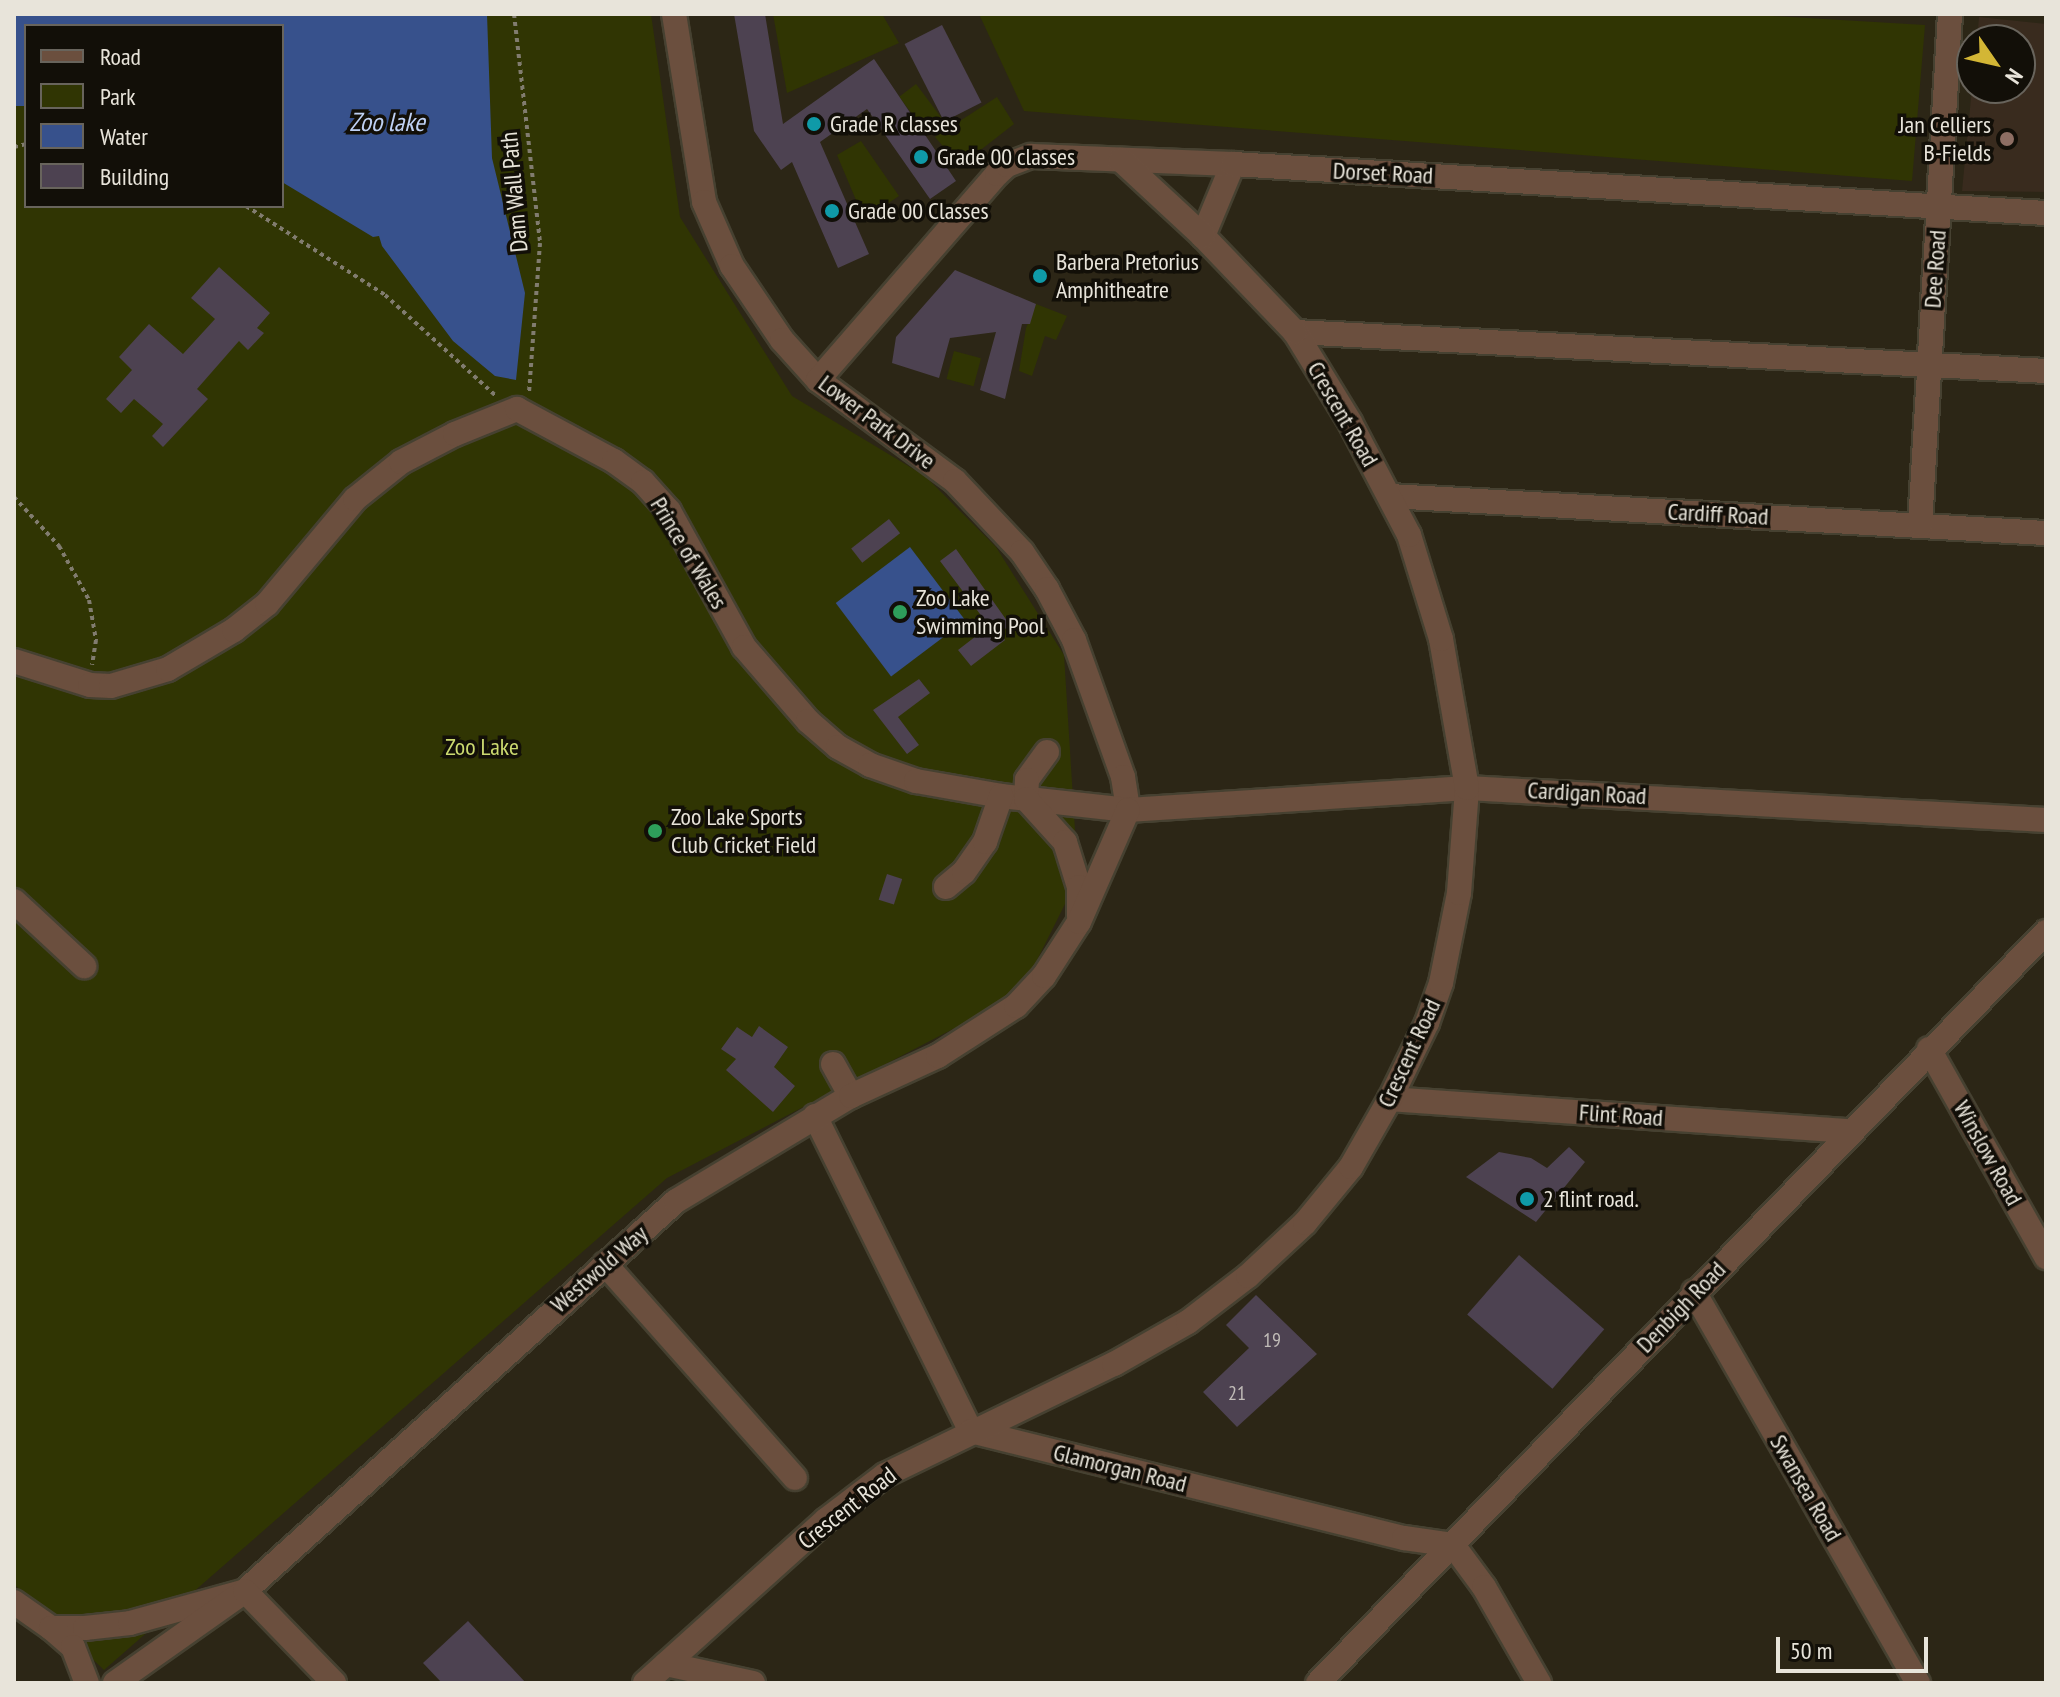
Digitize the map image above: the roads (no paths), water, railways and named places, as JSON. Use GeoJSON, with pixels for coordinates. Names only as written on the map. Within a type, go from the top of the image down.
{"type":"FeatureCollection","features":[{"type":"Feature","properties":{"kind":"street","name":"Lower Park Drive"},"geometry":{"type":"LineString","coordinates":[[674,14],[699,180],[710,221],[754,302],[818,380],[955,481],[1022,552],[1047,589],[1074,640],[1123,777],[1128,810]]}},
{"type":"Feature","properties":{"kind":"street","name":"Dee Road"},"geometry":{"type":"LineString","coordinates":[[1920,525],[1950,14]]}},
{"type":"Feature","properties":{"kind":"street","name":"Dorset Road"},"geometry":{"type":"LineString","coordinates":[[818,380],[1007,165],[1031,156],[1233,164],[2046,213]]}},
{"type":"Feature","properties":{"kind":"street","name":"Crescent Road"},"geometry":{"type":"LineString","coordinates":[[645,1683],[866,1488],[915,1458],[1151,1343],[1188,1322],[1248,1276],[1305,1223],[1351,1167],[1390,1099],[1427,1023],[1444,969],[1459,893],[1467,788],[1441,639],[1420,562],[1390,496],[1350,422],[1295,332],[1203,236],[1121,160]]}},
{"type":"Feature","properties":{"kind":"street"},"geometry":{"type":"LineString","coordinates":[[1203,236],[1233,164]]}},
{"type":"Feature","properties":{"kind":"street"},"geometry":{"type":"LineString","coordinates":[[1295,332],[2046,371]]}},
{"type":"Feature","properties":{"kind":"street","name":"Prince of Wales"},"geometry":{"type":"LineString","coordinates":[[14,661],[90,685],[111,686],[134,682],[168,669],[214,643],[267,604],[355,499],[401,462],[517,409],[614,461],[655,494],[694,553],[744,647],[826,739],[870,765],[902,777],[1001,796],[1128,810]]}},
{"type":"Feature","properties":{"kind":"street","name":"Cardiff Road"},"geometry":{"type":"LineString","coordinates":[[1390,496],[2046,533]]}},
{"type":"Feature","properties":{"kind":"street"},"geometry":{"type":"LineString","coordinates":[[1047,752],[1027,780],[1026,799],[1065,842],[1079,887],[1079,922]]}},
{"type":"Feature","properties":{"kind":"street","name":"Cardigan Road"},"geometry":{"type":"LineString","coordinates":[[1128,810],[1467,788],[2046,820]]}},
{"type":"Feature","properties":{"kind":"street"},"geometry":{"type":"LineString","coordinates":[[946,887],[964,872],[985,842],[1001,796]]}},
{"type":"Feature","properties":{"kind":"street","name":"Westwold Way"},"geometry":{"type":"LineString","coordinates":[[51,1628],[130,1623],[245,1591],[676,1201],[815,1116],[938,1056],[1001,1017],[1044,976],[1079,922],[1128,810]]}},
{"type":"Feature","properties":{"kind":"street"},"geometry":{"type":"LineString","coordinates":[[14,901],[84,966]]}},
{"type":"Feature","properties":{"kind":"street","name":"Denbigh Road"},"geometry":{"type":"LineString","coordinates":[[1318,1683],[1929,1049],[2045,936]]}},
{"type":"Feature","properties":{"kind":"street","name":"Winslow Road"},"geometry":{"type":"LineString","coordinates":[[1929,1049],[2046,1257]]}},
{"type":"Feature","properties":{"kind":"street"},"geometry":{"type":"LineString","coordinates":[[833,1064],[851,1096]]}},
{"type":"Feature","properties":{"kind":"street","name":"Flint Road"},"geometry":{"type":"LineString","coordinates":[[1390,1099],[1852,1131]]}},
{"type":"Feature","properties":{"kind":"street"},"geometry":{"type":"LineString","coordinates":[[815,1116],[971,1431]]}},
{"type":"Feature","properties":{"kind":"street"},"geometry":{"type":"LineString","coordinates":[[605,1264],[795,1478]]}},
{"type":"Feature","properties":{"kind":"street","name":"Swansea Road"},"geometry":{"type":"LineString","coordinates":[[1694,1292],[1918,1683]]}},
{"type":"Feature","properties":{"kind":"street","name":"Glamorgan Road"},"geometry":{"type":"LineString","coordinates":[[971,1431],[1404,1538],[1453,1545]]}},
{"type":"Feature","properties":{"kind":"street"},"geometry":{"type":"LineString","coordinates":[[1453,1545],[1484,1587],[1539,1683]]}},
{"type":"Feature","properties":{"kind":"street"},"geometry":{"type":"LineString","coordinates":[[115,1683],[245,1591],[334,1683]]}},
{"type":"Feature","properties":{"kind":"street"},"geometry":{"type":"LineString","coordinates":[[14,1602],[73,1647],[87,1683]]}},
{"type":"Feature","properties":{"kind":"street"},"geometry":{"type":"LineString","coordinates":[[666,1664],[753,1683]]}},
{"type":"Feature","properties":{"kind":"water","name":"Zoo lake"},"geometry":{"type":"Polygon","coordinates":[[[14,14],[487,14],[492,158],[525,293],[516,380],[495,376],[453,341],[382,246],[379,236],[373,237],[284,183],[284,24],[24,24],[24,106],[14,106],[14,14]]]}},
{"type":"Feature","properties":{"kind":"water","name":"Zoo Lake Swimming Pool"},"geometry":{"type":"Polygon","coordinates":[[[910,547],[965,620],[891,676],[836,603],[910,547]]]}},
{"type":"Feature","properties":{"kind":"place","name":"Grade R classes"},"geometry":{"type":"Point","coordinates":[814,124]}},
{"type":"Feature","properties":{"kind":"place","name":"Jan Celliers B-Fields"},"geometry":{"type":"Point","coordinates":[2007,139]}},
{"type":"Feature","properties":{"kind":"place","name":"Grade 00 classes"},"geometry":{"type":"Point","coordinates":[921,157]}},
{"type":"Feature","properties":{"kind":"place","name":"Grade 00 Classes"},"geometry":{"type":"Point","coordinates":[832,211]}},
{"type":"Feature","properties":{"kind":"place","name":"Barbera Pretorius Amphitheatre"},"geometry":{"type":"Point","coordinates":[1040,276]}},
{"type":"Feature","properties":{"kind":"place","name":"Zoo Lake Swimming Pool"},"geometry":{"type":"Point","coordinates":[900,612]}},
{"type":"Feature","properties":{"kind":"place","name":"Zoo Lake Sports Club Cricket Field"},"geometry":{"type":"Point","coordinates":[655,831]}},
{"type":"Feature","properties":{"kind":"place","name":"2 flint road."},"geometry":{"type":"Point","coordinates":[1527,1199]}},
{"type":"Feature","properties":{"kind":"park label","name":"Zoo Lake"},"geometry":{"type":"Point","coordinates":[482,747]}}]}
